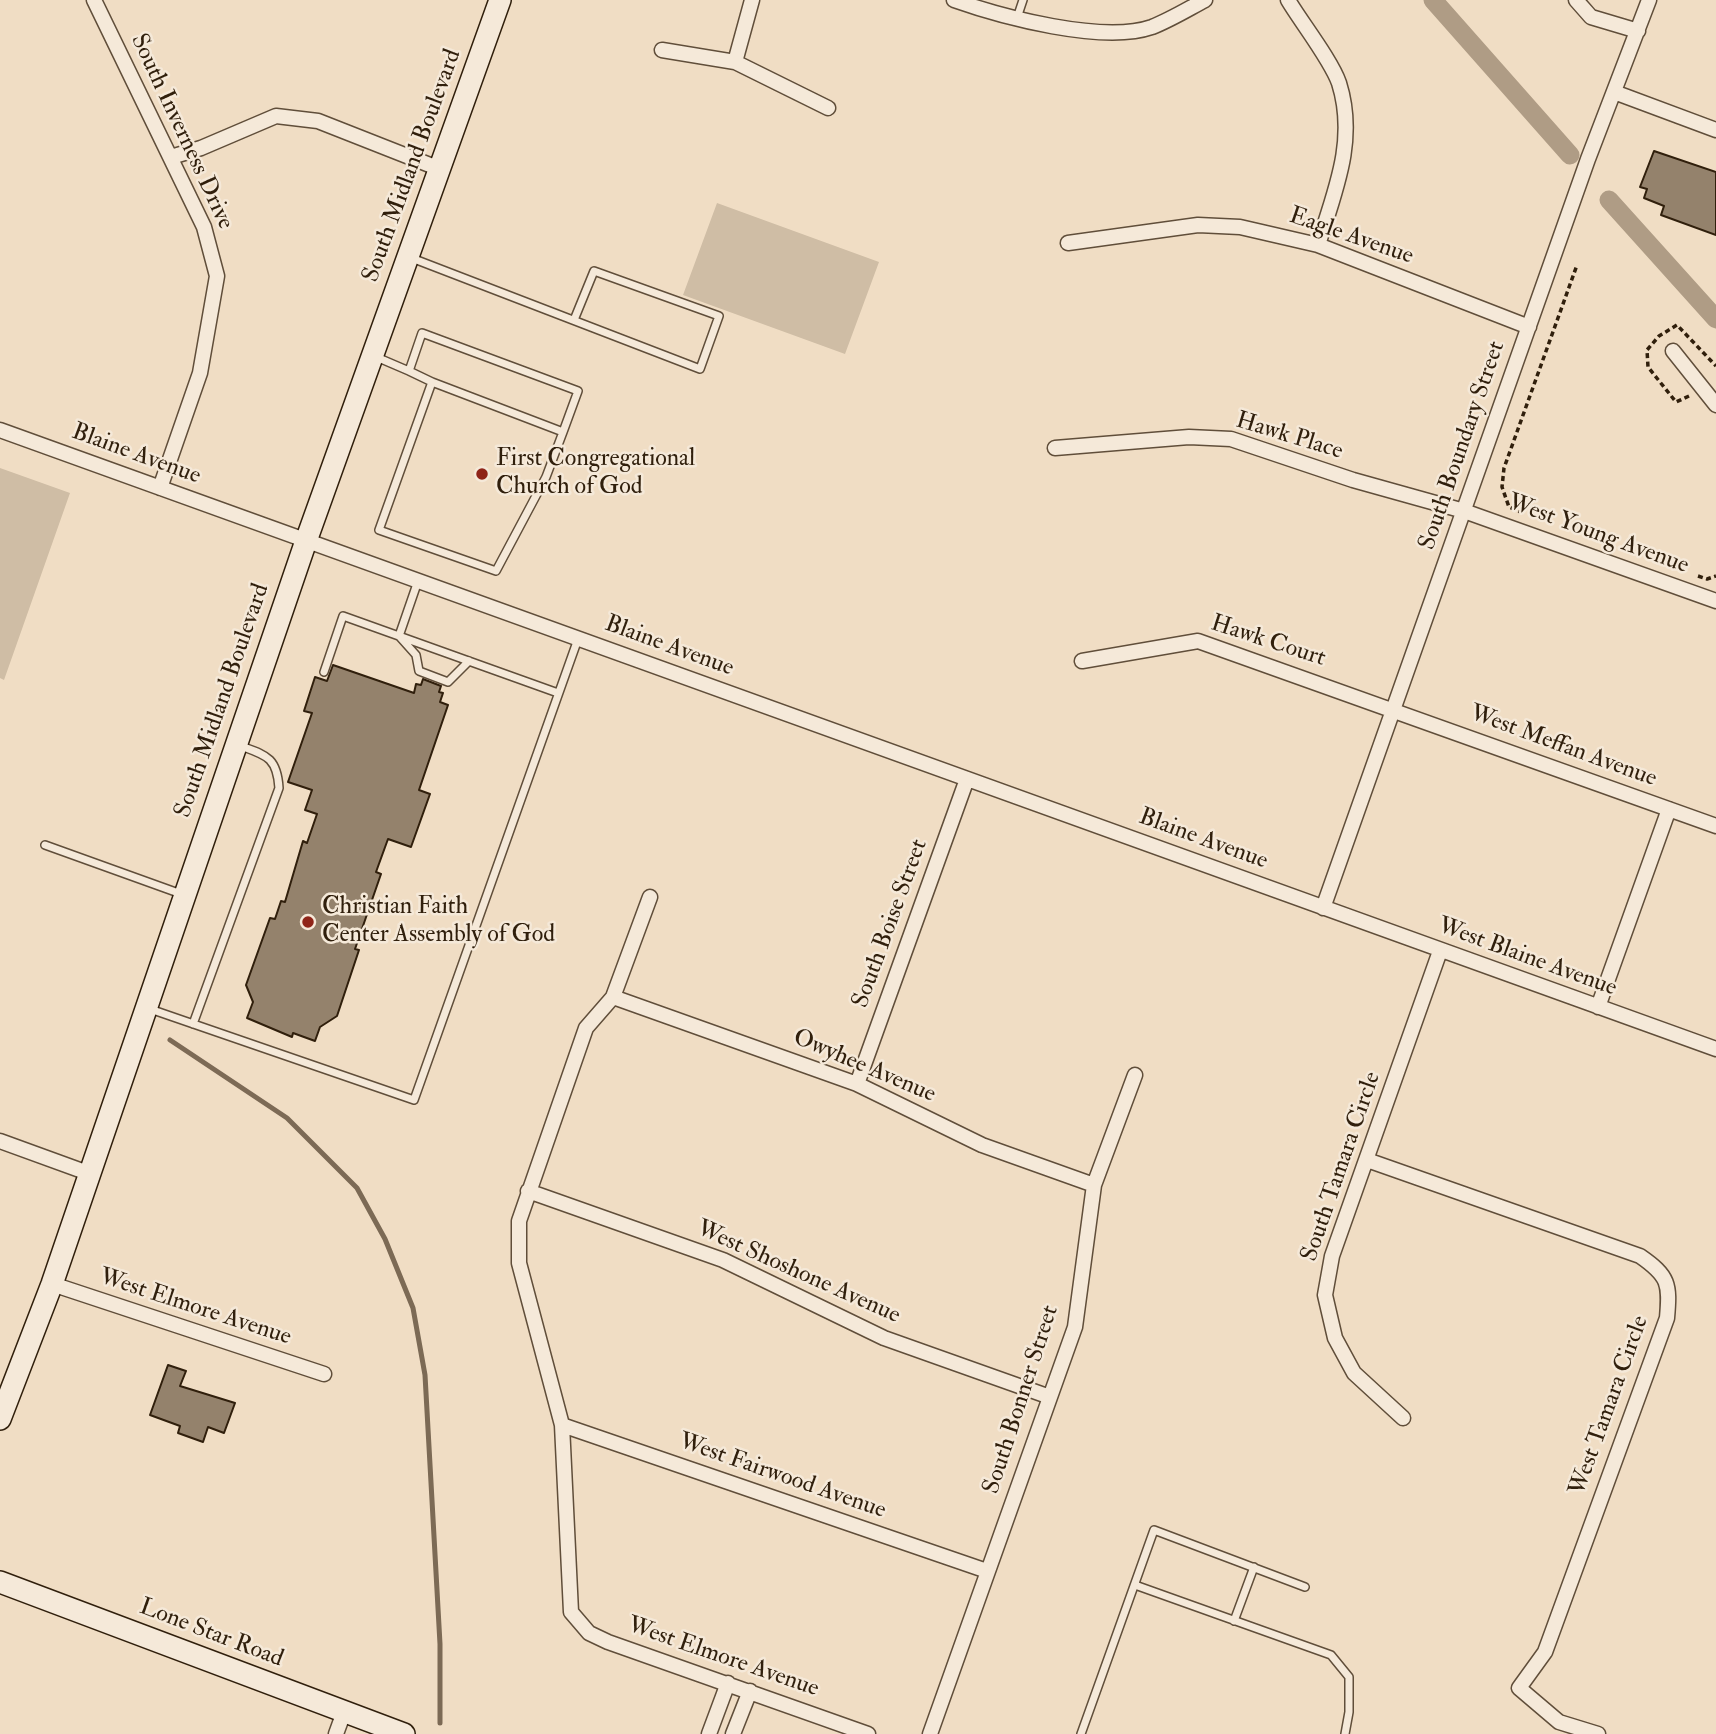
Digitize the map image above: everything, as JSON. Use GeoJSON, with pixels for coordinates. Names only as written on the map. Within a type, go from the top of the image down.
{"type":"FeatureCollection","features":[{"type":"Feature","properties":{"kind":"main road","name":"South Midland Boulevard"},"geometry":{"type":"LineString","coordinates":[[0,1419],[52,1284],[306,541],[500,0]]}},
{"type":"Feature","properties":{"kind":"main road","name":"Lone Star Road"},"geometry":{"type":"LineString","coordinates":[[0,1582],[404,1734]]}},
{"type":"Feature","properties":{"kind":"street","name":"South Inverness Drive"},"geometry":{"type":"LineString","coordinates":[[94,0],[204,227],[217,276],[200,373],[160,488]]}},
{"type":"Feature","properties":{"kind":"street"},"geometry":{"type":"LineString","coordinates":[[735,62],[752,0]]}},
{"type":"Feature","properties":{"kind":"street"},"geometry":{"type":"LineString","coordinates":[[954,0],[1044,25],[1108,32],[1150,28],[1205,0]]}},
{"type":"Feature","properties":{"kind":"street"},"geometry":{"type":"LineString","coordinates":[[1288,0],[1338,82],[1345,127],[1345,163],[1318,245]]}},
{"type":"Feature","properties":{"kind":"street"},"geometry":{"type":"LineString","coordinates":[[1576,0],[1591,17],[1638,31]]}},
{"type":"Feature","properties":{"kind":"street","name":"South Boundary Street"},"geometry":{"type":"LineString","coordinates":[[1323,908],[1529,327],[1649,0]]}},
{"type":"Feature","properties":{"kind":"street"},"geometry":{"type":"LineString","coordinates":[[662,50],[735,62],[828,108]]}},
{"type":"Feature","properties":{"kind":"street"},"geometry":{"type":"LineString","coordinates":[[1614,92],[1716,130]]}},
{"type":"Feature","properties":{"kind":"street"},"geometry":{"type":"LineString","coordinates":[[171,157],[201,148],[276,116],[318,121],[440,169]]}},
{"type":"Feature","properties":{"kind":"street","name":"Eagle Avenue"},"geometry":{"type":"LineString","coordinates":[[1068,243],[1198,225],[1240,227],[1318,245],[1529,327]]}},
{"type":"Feature","properties":{"kind":"street"},"geometry":{"type":"LineString","coordinates":[[1673,351],[1716,405]]}},
{"type":"Feature","properties":{"kind":"street","name":"Blaine Avenue"},"geometry":{"type":"LineString","coordinates":[[0,430],[1323,908]]}},
{"type":"Feature","properties":{"kind":"street","name":"Hawk Place"},"geometry":{"type":"LineString","coordinates":[[1055,448],[1189,437],[1231,439],[1353,480],[1464,511]]}},
{"type":"Feature","properties":{"kind":"street","name":"West Young Avenue"},"geometry":{"type":"LineString","coordinates":[[1464,511],[1716,601]]}},
{"type":"Feature","properties":{"kind":"street","name":"Hawk Court"},"geometry":{"type":"LineString","coordinates":[[1082,661],[1198,641],[1395,711]]}},
{"type":"Feature","properties":{"kind":"street","name":"West Meffan Avenue"},"geometry":{"type":"LineString","coordinates":[[1395,711],[1716,826]]}},
{"type":"Feature","properties":{"kind":"street","name":"South Boise Street"},"geometry":{"type":"LineString","coordinates":[[857,1084],[967,779]]}},
{"type":"Feature","properties":{"kind":"street"},"geometry":{"type":"LineString","coordinates":[[1598,1007],[1669,809]]}},
{"type":"Feature","properties":{"kind":"street"},"geometry":{"type":"LineString","coordinates":[[562,1425],[519,1262],[519,1221],[586,1028],[613,997],[650,897]]}},
{"type":"Feature","properties":{"kind":"street","name":"West Blaine Avenue"},"geometry":{"type":"LineString","coordinates":[[1323,908],[1716,1049]]}},
{"type":"Feature","properties":{"kind":"street","name":"South Tamara Circle"},"geometry":{"type":"LineString","coordinates":[[1404,1418],[1354,1373],[1335,1338],[1325,1295],[1332,1256],[1440,951]]}},
{"type":"Feature","properties":{"kind":"street","name":"Owyhee Avenue"},"geometry":{"type":"LineString","coordinates":[[613,997],[857,1084],[982,1145],[1094,1185]]}},
{"type":"Feature","properties":{"kind":"street","name":"South Bonner Street"},"geometry":{"type":"LineString","coordinates":[[930,1734],[1075,1327],[1094,1185],[1135,1075]]}},
{"type":"Feature","properties":{"kind":"street"},"geometry":{"type":"LineString","coordinates":[[0,1141],[88,1173]]}},
{"type":"Feature","properties":{"kind":"street","name":"West Tamara Circle"},"geometry":{"type":"LineString","coordinates":[[1367,1160],[1640,1256],[1662,1271],[1669,1291],[1667,1318],[1545,1651],[1519,1688],[1559,1722],[1598,1734]]}},
{"type":"Feature","properties":{"kind":"street","name":"West Shoshone Avenue"},"geometry":{"type":"LineString","coordinates":[[528,1191],[723,1261],[884,1338],[1050,1397]]}},
{"type":"Feature","properties":{"kind":"street","name":"West Elmore Avenue"},"geometry":{"type":"LineString","coordinates":[[52,1284],[324,1374]]}},
{"type":"Feature","properties":{"kind":"street","name":"West Elmore Avenue"},"geometry":{"type":"LineString","coordinates":[[562,1425],[571,1612],[589,1633],[868,1734]]}},
{"type":"Feature","properties":{"kind":"street","name":"West Fairwood Avenue"},"geometry":{"type":"LineString","coordinates":[[562,1425],[987,1571]]}},
{"type":"Feature","properties":{"kind":"street"},"geometry":{"type":"LineString","coordinates":[[709,1734],[728,1683]]}},
{"type":"Feature","properties":{"kind":"street"},"geometry":{"type":"LineString","coordinates":[[733,1734],[750,1691]]}},
{"type":"Feature","properties":{"kind":"street"},"geometry":{"type":"LineString","coordinates":[[336,1734],[344,1712]]}},
{"type":"Feature","properties":{"kind":"lane"},"geometry":{"type":"LineString","coordinates":[[1017,18],[1023,0]]}},
{"type":"Feature","properties":{"kind":"lane"},"geometry":{"type":"LineString","coordinates":[[408,257],[700,369],[719,316],[594,271],[574,320]]}},
{"type":"Feature","properties":{"kind":"lane"},"geometry":{"type":"LineString","coordinates":[[409,371],[422,333],[578,391],[546,477],[496,571],[379,530],[432,382]]}},
{"type":"Feature","properties":{"kind":"lane"},"geometry":{"type":"LineString","coordinates":[[373,356],[432,382],[563,432]]}},
{"type":"Feature","properties":{"kind":"lane"},"geometry":{"type":"LineString","coordinates":[[398,636],[418,581]]}},
{"type":"Feature","properties":{"kind":"lane"},"geometry":{"type":"LineString","coordinates":[[324,672],[343,617],[558,693]]}},
{"type":"Feature","properties":{"kind":"lane"},"geometry":{"type":"LineString","coordinates":[[398,636],[416,655],[419,671],[429,675],[449,681],[469,661]]}},
{"type":"Feature","properties":{"kind":"lane"},"geometry":{"type":"LineString","coordinates":[[145,1008],[414,1100],[578,639]]}},
{"type":"Feature","properties":{"kind":"lane"},"geometry":{"type":"LineString","coordinates":[[193,1024],[279,788],[278,770],[270,759],[237,744]]}},
{"type":"Feature","properties":{"kind":"lane"},"geometry":{"type":"LineString","coordinates":[[45,845],[184,895]]}},
{"type":"Feature","properties":{"kind":"lane"},"geometry":{"type":"LineString","coordinates":[[1091,1734],[1082,1732],[1154,1530],[1306,1587]]}},
{"type":"Feature","properties":{"kind":"lane"},"geometry":{"type":"LineString","coordinates":[[1234,1621],[1254,1567]]}},
{"type":"Feature","properties":{"kind":"lane"},"geometry":{"type":"LineString","coordinates":[[1135,1585],[1331,1655],[1349,1677],[1349,1712],[1345,1734]]}},
{"type":"Feature","properties":{"kind":"path"},"geometry":{"type":"LineString","coordinates":[[1527,515],[1509,507],[1502,488],[1504,468],[1577,265]]}},
{"type":"Feature","properties":{"kind":"path"},"geometry":{"type":"LineString","coordinates":[[1687,573],[1707,579],[1716,576]]}},
{"type":"Feature","properties":{"kind":"shaded area"},"geometry":{"type":"Polygon","coordinates":[[[717,203],[879,262],[845,354],[683,295],[717,203]]]}},
{"type":"Feature","properties":{"kind":"shaded area"},"geometry":{"type":"Polygon","coordinates":[[[0,468],[70,493],[4,680],[0,678],[0,468]]]}},
{"type":"Feature","properties":{"kind":"building"},"geometry":{"type":"Polygon","coordinates":[[[1654,151],[1716,172],[1716,235],[1661,215],[1664,206],[1644,198],[1647,189],[1640,187],[1654,151]]]}},
{"type":"Feature","properties":{"kind":"building"},"geometry":{"type":"Polygon","coordinates":[[[333,665],[414,693],[416,684],[421,685],[423,679],[441,686],[439,692],[443,693],[440,702],[448,705],[419,790],[430,794],[411,847],[388,839],[376,872],[381,874],[355,949],[359,950],[337,1016],[320,1027],[315,1041],[293,1033],[292,1037],[247,1018],[253,1002],[246,985],[270,918],[275,919],[281,901],[285,902],[303,841],[307,843],[317,814],[305,810],[312,790],[288,782],[312,713],[304,711],[315,677],[327,681],[333,665]]]}},
{"type":"Feature","properties":{"kind":"building"},"geometry":{"type":"Polygon","coordinates":[[[168,1365],[186,1371],[180,1386],[235,1403],[224,1433],[208,1427],[203,1442],[178,1433],[180,1426],[150,1415],[168,1365]]]}},
{"type":"Feature","properties":{"kind":"waterway"},"geometry":{"type":"LineString","coordinates":[[1433,0],[1570,155]]}},
{"type":"Feature","properties":{"kind":"waterway"},"geometry":{"type":"LineString","coordinates":[[1609,200],[1716,319]]}},
{"type":"Feature","properties":{"kind":"waterway"},"geometry":{"type":"LineString","coordinates":[[170,1040],[287,1118],[357,1188],[385,1239],[413,1308],[425,1375],[440,1644],[440,1723]]}},
{"type":"Feature","properties":{"kind":"place","name":"First Congregational Church of God"},"geometry":{"type":"Point","coordinates":[482,474]}},
{"type":"Feature","properties":{"kind":"place","name":"Christian Faith Center Assembly of God"},"geometry":{"type":"Point","coordinates":[308,922]}}]}
